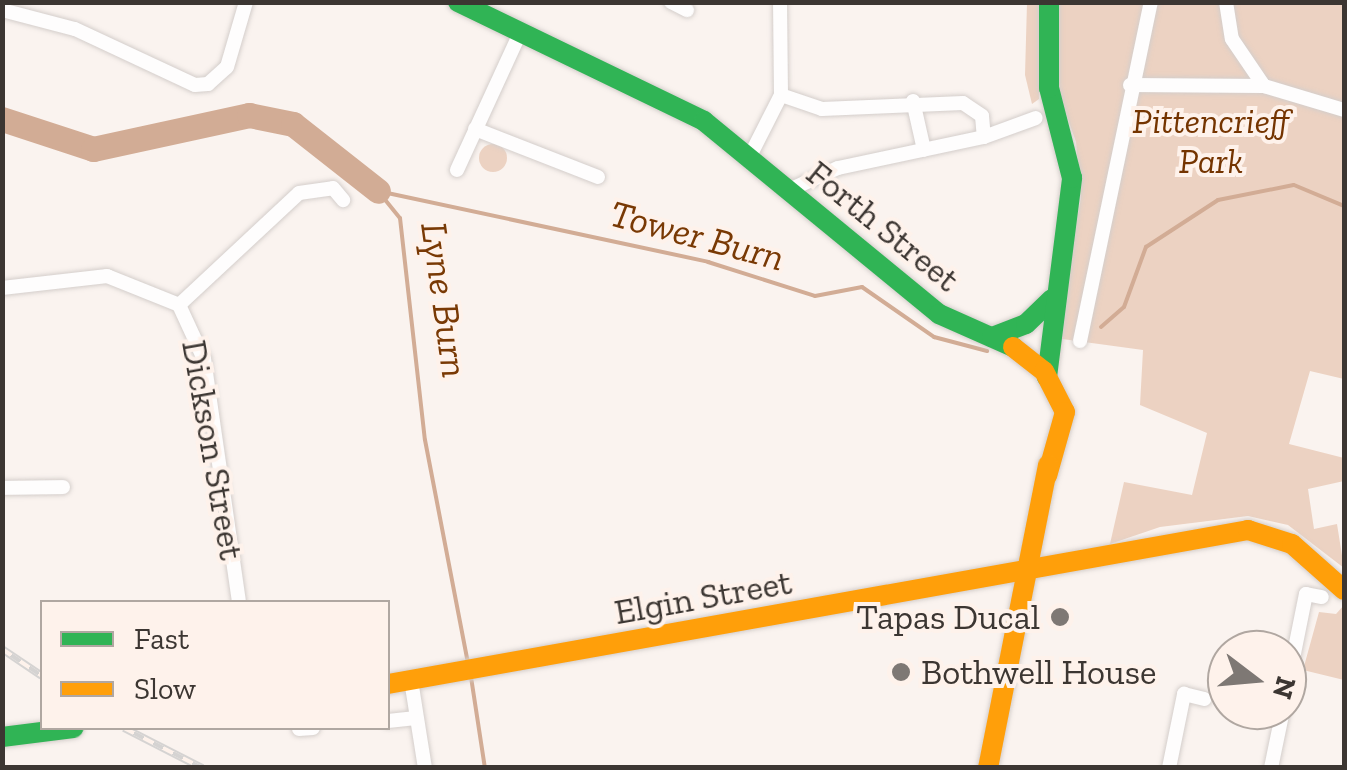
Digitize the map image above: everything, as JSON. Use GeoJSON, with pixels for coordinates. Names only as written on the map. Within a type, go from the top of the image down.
{"type":"FeatureCollection","features":[{"type":"Feature","properties":{"kind":"street"},"geometry":{"type":"LineString","coordinates":[[2,10],[75,29],[195,85],[208,84],[227,67],[246,2]]}},
{"type":"Feature","properties":{"kind":"street","name":"Forth Street"},"geometry":{"type":"LineString","coordinates":[[458,2],[704,121],[939,314],[992,336],[1040,366]]}},
{"type":"Feature","properties":{"kind":"street"},"geometry":{"type":"LineString","coordinates":[[671,2],[687,10]]}},
{"type":"Feature","properties":{"kind":"street"},"geometry":{"type":"LineString","coordinates":[[748,158],[781,94],[780,2]]}},
{"type":"Feature","properties":{"kind":"street"},"geometry":{"type":"LineString","coordinates":[[988,768],[1047,476],[1065,412],[1040,366],[1072,178],[1052,98],[1049,2]]}},
{"type":"Feature","properties":{"kind":"street"},"geometry":{"type":"LineString","coordinates":[[1080,342],[1150,2]]}},
{"type":"Feature","properties":{"kind":"street"},"geometry":{"type":"LineString","coordinates":[[1226,2],[1232,38],[1264,86]]}},
{"type":"Feature","properties":{"kind":"street"},"geometry":{"type":"LineString","coordinates":[[457,170],[520,33]]}},
{"type":"Feature","properties":{"kind":"street"},"geometry":{"type":"LineString","coordinates":[[1130,85],[1264,86],[1344,110]]}},
{"type":"Feature","properties":{"kind":"street"},"geometry":{"type":"LineString","coordinates":[[781,94],[822,109],[963,102],[982,116],[984,138]]}},
{"type":"Feature","properties":{"kind":"street"},"geometry":{"type":"LineString","coordinates":[[913,102],[924,150]]}},
{"type":"Feature","properties":{"kind":"street"},"geometry":{"type":"LineString","coordinates":[[788,191],[851,164],[984,138],[1036,118]]}},
{"type":"Feature","properties":{"kind":"street"},"geometry":{"type":"LineString","coordinates":[[475,130],[598,176]]}},
{"type":"Feature","properties":{"kind":"street"},"geometry":{"type":"LineString","coordinates":[[178,305],[300,193],[333,188],[344,200]]}},
{"type":"Feature","properties":{"kind":"street","name":"Dickson Street"},"geometry":{"type":"LineString","coordinates":[[2,288],[107,276],[178,305],[204,359],[239,600]]}},
{"type":"Feature","properties":{"kind":"street"},"geometry":{"type":"LineString","coordinates":[[992,336],[1026,324],[1052,300]]}},
{"type":"Feature","properties":{"kind":"street"},"geometry":{"type":"LineString","coordinates":[[2,488],[64,487]]}},
{"type":"Feature","properties":{"kind":"street","name":"Elgin Street"},"geometry":{"type":"LineString","coordinates":[[390,684],[1029,573],[1248,530],[1292,544],[1344,590]]}},
{"type":"Feature","properties":{"kind":"street"},"geometry":{"type":"LineString","coordinates":[[1299,630],[1306,594],[1322,597]]}},
{"type":"Feature","properties":{"kind":"street"},"geometry":{"type":"LineString","coordinates":[[411,680],[425,768]]}},
{"type":"Feature","properties":{"kind":"street"},"geometry":{"type":"LineString","coordinates":[[1169,768],[1184,694],[1204,699]]}},
{"type":"Feature","properties":{"kind":"street"},"geometry":{"type":"LineString","coordinates":[[390,721],[416,718]]}},
{"type":"Feature","properties":{"kind":"street"},"geometry":{"type":"LineString","coordinates":[[2,737],[56,730]]}},
{"type":"Feature","properties":{"kind":"street"},"geometry":{"type":"LineString","coordinates":[[1271,768],[1278,730]]}},
{"type":"Feature","properties":{"kind":"green space"},"geometry":{"type":"Polygon","coordinates":[[[1027,3],[1039,3],[1039,99],[1032,104],[1025,75],[1027,3]]]}},
{"type":"Feature","properties":{"kind":"green space","name":"Pittencrieff Park"},"geometry":{"type":"Polygon","coordinates":[[[1057,3],[1344,3],[1344,379],[1310,371],[1289,444],[1344,458],[1344,481],[1308,489],[1314,529],[1337,524],[1344,568],[1288,525],[1248,516],[1160,527],[1110,544],[1124,482],[1192,495],[1207,433],[1140,405],[1143,350],[1055,338],[1081,198],[1076,142],[1059,94],[1057,3]]]}},
{"type":"Feature","properties":{"kind":"green space"},"geometry":{"type":"Polygon","coordinates":[[[493,144],[503,148],[507,158],[503,168],[493,172],[483,168],[479,158],[483,148],[493,144]]]}},
{"type":"Feature","properties":{"kind":"green space"},"geometry":{"type":"Polygon","coordinates":[[[1344,605],[1344,680],[1307,671],[1307,656],[1319,612],[1336,614],[1344,605]]]}},
{"type":"Feature","properties":{"kind":"waterway","name":"Lyne Burn"},"geometry":{"type":"LineString","coordinates":[[2,119],[93,149],[249,115],[293,124],[378,191]]}},
{"type":"Feature","properties":{"kind":"waterway","name":"Tower Burn"},"geometry":{"type":"LineString","coordinates":[[1101,327],[1124,307],[1146,247],[1218,200],[1294,185],[1344,206]]}},
{"type":"Feature","properties":{"kind":"waterway","name":"Tower Burn"},"geometry":{"type":"LineString","coordinates":[[378,191],[708,262],[815,296],[862,287],[934,337],[987,351]]}},
{"type":"Feature","properties":{"kind":"waterway","name":"Lyne Burn"},"geometry":{"type":"LineString","coordinates":[[378,191],[400,218],[425,440],[468,663]]}},
{"type":"Feature","properties":{"kind":"waterway","name":"Lyne Burn"},"geometry":{"type":"LineString","coordinates":[[471,677],[485,768]]}},
{"type":"Feature","properties":{"kind":"railway"},"geometry":{"type":"LineString","coordinates":[[2,649],[40,675]]}},
{"type":"Feature","properties":{"kind":"railway"},"geometry":{"type":"LineString","coordinates":[[128,730],[202,768]]}},
{"type":"Feature","properties":{"kind":"traffic: fast"},"geometry":{"type":"LineString","coordinates":[[458,2],[704,121],[939,314],[1013,347]]}},
{"type":"Feature","properties":{"kind":"traffic: fast"},"geometry":{"type":"LineString","coordinates":[[1047,377],[1072,178],[1049,88],[1049,2]]}},
{"type":"Feature","properties":{"kind":"traffic: fast"},"geometry":{"type":"LineString","coordinates":[[992,337],[1026,324],[1052,299]]}},
{"type":"Feature","properties":{"kind":"traffic: fast"},"geometry":{"type":"LineString","coordinates":[[2,737],[57,730]]}},
{"type":"Feature","properties":{"kind":"traffic: slow"},"geometry":{"type":"LineString","coordinates":[[1013,347],[1044,371],[1065,412],[1047,476]]}},
{"type":"Feature","properties":{"kind":"traffic: slow"},"geometry":{"type":"LineString","coordinates":[[988,768],[1048,465]]}},
{"type":"Feature","properties":{"kind":"traffic: slow"},"geometry":{"type":"LineString","coordinates":[[390,684],[1248,530],[1292,544],[1344,590]]}},
{"type":"Feature","properties":{"kind":"place","name":"Tapas Ducal"},"geometry":{"type":"Point","coordinates":[1060,617]}},
{"type":"Feature","properties":{"kind":"place","name":"Bothwell House"},"geometry":{"type":"Point","coordinates":[901,672]}}]}
